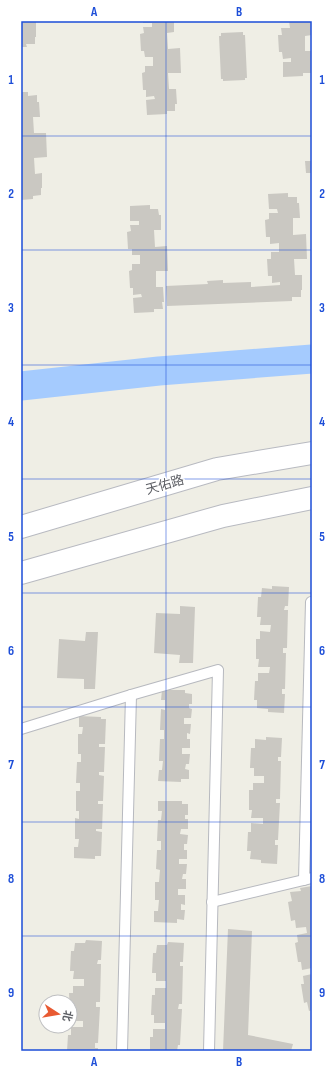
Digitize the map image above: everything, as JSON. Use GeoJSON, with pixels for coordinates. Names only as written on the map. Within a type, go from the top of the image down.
{"type":"FeatureCollection","features":[{"type":"Feature","properties":{"kind":"main road","name":"天佑路"},"geometry":{"type":"LineString","coordinates":[[21,527],[217,469],[312,453]]}},
{"type":"Feature","properties":{"kind":"main road"},"geometry":{"type":"LineString","coordinates":[[21,573],[223,516],[312,498]]}},
{"type":"Feature","properties":{"kind":"lane"},"geometry":{"type":"LineString","coordinates":[[212,902],[308,879],[311,602]]}},
{"type":"Feature","properties":{"kind":"lane"},"geometry":{"type":"LineString","coordinates":[[21,729],[218,670],[209,1051]]}},
{"type":"Feature","properties":{"kind":"lane"},"geometry":{"type":"LineString","coordinates":[[122,1051],[131,695]]}},
{"type":"Feature","properties":{"kind":"building"},"geometry":{"type":"Polygon","coordinates":[[[21,21],[36,22],[35,44],[26,44],[27,47],[21,47],[21,21]]]}},
{"type":"Feature","properties":{"kind":"building"},"geometry":{"type":"Polygon","coordinates":[[[143,21],[174,21],[174,32],[167,33],[168,49],[180,48],[181,73],[168,73],[169,89],[176,89],[177,104],[175,104],[175,111],[167,111],[167,114],[147,115],[146,100],[155,99],[154,96],[146,97],[146,90],[143,90],[142,73],[145,72],[145,66],[153,66],[153,57],[145,57],[144,51],[141,51],[140,34],[144,33],[143,27],[152,27],[152,23],[143,23],[143,21]]]}},
{"type":"Feature","properties":{"kind":"building"},"geometry":{"type":"Polygon","coordinates":[[[289,21],[312,21],[312,35],[305,36],[305,51],[312,51],[312,73],[303,73],[303,76],[283,77],[283,62],[291,62],[291,58],[283,59],[282,52],[279,52],[278,35],[282,35],[281,28],[290,28],[289,21]]]}},
{"type":"Feature","properties":{"kind":"building"},"geometry":{"type":"Polygon","coordinates":[[[243,32],[243,35],[245,35],[247,78],[245,78],[245,80],[223,81],[223,79],[221,79],[219,36],[221,36],[221,33],[243,32]]]}},
{"type":"Feature","properties":{"kind":"building"},"geometry":{"type":"Polygon","coordinates":[[[21,92],[28,92],[28,96],[37,95],[40,117],[33,117],[34,133],[46,133],[47,157],[34,158],[35,174],[42,173],[41,195],[33,196],[33,199],[21,200],[21,92]]]}},
{"type":"Feature","properties":{"kind":"building"},"geometry":{"type":"Polygon","coordinates":[[[305,161],[312,161],[312,173],[306,173],[305,161]]]}},
{"type":"Feature","properties":{"kind":"building"},"geometry":{"type":"Polygon","coordinates":[[[288,193],[288,197],[297,197],[297,203],[299,203],[300,218],[293,218],[293,235],[306,234],[307,259],[294,259],[295,275],[302,275],[301,297],[292,297],[292,301],[167,306],[166,286],[208,284],[207,281],[223,280],[223,283],[251,282],[251,287],[280,285],[280,282],[272,283],[272,276],[268,276],[267,259],[271,259],[271,252],[279,252],[279,243],[270,244],[270,237],[266,237],[265,220],[269,219],[269,213],[278,213],[277,209],[269,209],[268,194],[288,193]]]}},
{"type":"Feature","properties":{"kind":"building"},"geometry":{"type":"Polygon","coordinates":[[[150,205],[150,209],[158,209],[159,215],[161,215],[161,230],[154,230],[155,247],[167,246],[168,271],[156,271],[156,287],[163,287],[163,309],[154,309],[154,312],[134,313],[133,298],[142,297],[141,294],[133,295],[133,288],[130,288],[129,271],[132,270],[132,264],[140,264],[140,255],[132,255],[132,249],[128,249],[127,232],[131,231],[130,225],[139,225],[139,221],[130,221],[130,206],[150,205]]]}},
{"type":"Feature","properties":{"kind":"building"},"geometry":{"type":"Polygon","coordinates":[[[272,586],[289,587],[288,606],[285,606],[284,610],[288,610],[287,648],[283,648],[283,653],[286,653],[285,689],[282,689],[282,694],[285,694],[284,713],[268,712],[268,709],[257,708],[257,700],[254,700],[255,681],[258,681],[258,673],[269,673],[270,667],[258,667],[259,659],[256,659],[256,639],[260,639],[260,631],[270,632],[271,625],[260,625],[261,617],[257,617],[258,597],[261,597],[262,588],[272,589],[272,586]]]}},
{"type":"Feature","properties":{"kind":"building"},"geometry":{"type":"Polygon","coordinates":[[[180,606],[195,607],[193,663],[179,663],[180,655],[154,653],[156,613],[180,614],[180,606]]]}},
{"type":"Feature","properties":{"kind":"building"},"geometry":{"type":"Polygon","coordinates":[[[86,632],[98,632],[95,689],[84,689],[84,679],[57,678],[59,639],[85,641],[86,632]]]}},
{"type":"Feature","properties":{"kind":"building"},"geometry":{"type":"Polygon","coordinates":[[[162,690],[185,690],[185,693],[192,694],[192,704],[189,704],[189,708],[192,709],[191,718],[184,718],[184,724],[191,724],[190,734],[187,733],[187,739],[190,739],[190,748],[182,748],[182,754],[190,754],[189,764],[186,764],[185,769],[189,770],[189,779],[181,779],[181,782],[158,781],[159,770],[162,770],[163,761],[159,761],[160,739],[164,739],[164,730],[160,730],[161,709],[165,710],[165,700],[161,700],[162,690]]]}},
{"type":"Feature","properties":{"kind":"building"},"geometry":{"type":"Polygon","coordinates":[[[79,716],[101,717],[101,719],[106,719],[105,744],[99,744],[99,747],[105,747],[104,772],[99,772],[99,775],[104,776],[103,801],[98,801],[98,804],[103,804],[102,829],[96,829],[96,831],[102,832],[101,856],[95,856],[95,859],[74,858],[74,847],[78,847],[79,839],[75,839],[75,818],[79,819],[79,811],[76,811],[76,791],[80,791],[80,783],[76,783],[77,762],[81,762],[81,754],[78,754],[78,734],[82,734],[83,727],[79,727],[79,716]]]}},
{"type":"Feature","properties":{"kind":"building"},"geometry":{"type":"Polygon","coordinates":[[[266,737],[282,738],[281,757],[278,757],[278,761],[281,761],[280,799],[276,799],[276,803],[280,803],[278,840],[275,840],[275,845],[278,845],[277,864],[261,863],[261,860],[250,859],[251,851],[247,851],[248,832],[251,832],[251,823],[263,824],[263,818],[251,818],[252,810],[249,810],[249,790],[253,790],[253,783],[264,783],[264,776],[254,776],[254,768],[250,768],[251,748],[255,748],[255,739],[266,740],[266,737]]]}},
{"type":"Feature","properties":{"kind":"building"},"geometry":{"type":"Polygon","coordinates":[[[158,801],[182,801],[182,804],[188,804],[188,815],[185,815],[185,819],[188,819],[188,829],[181,829],[180,834],[188,835],[187,844],[184,844],[184,850],[187,850],[187,859],[179,859],[179,864],[187,864],[186,874],[183,874],[182,879],[186,879],[186,889],[178,889],[178,895],[185,895],[185,905],[181,904],[181,910],[185,910],[184,920],[177,919],[177,923],[154,922],[154,911],[158,911],[159,900],[155,900],[155,882],[159,882],[160,870],[156,869],[157,850],[161,850],[161,841],[157,841],[158,820],[161,820],[162,811],[158,811],[158,801]]]}},
{"type":"Feature","properties":{"kind":"building"},"geometry":{"type":"Polygon","coordinates":[[[312,886],[312,968],[302,970],[301,962],[298,962],[295,943],[298,942],[297,935],[307,933],[306,927],[296,928],[295,920],[291,921],[288,902],[292,901],[290,892],[301,891],[300,888],[312,886]]]}},
{"type":"Feature","properties":{"kind":"building"},"geometry":{"type":"Polygon","coordinates":[[[228,929],[252,931],[248,1035],[293,1044],[291,1051],[223,1051],[228,929]]]}},
{"type":"Feature","properties":{"kind":"building"},"geometry":{"type":"Polygon","coordinates":[[[86,940],[102,941],[101,960],[98,960],[97,964],[101,964],[100,1002],[96,1002],[96,1007],[100,1007],[98,1043],[95,1043],[95,1048],[98,1048],[98,1051],[67,1051],[68,1035],[78,1034],[78,1027],[83,1027],[83,1021],[78,1021],[78,994],[69,994],[73,993],[73,986],[84,986],[84,979],[73,979],[74,971],[70,971],[71,951],[74,951],[75,943],[85,943],[86,940]]]}},
{"type":"Feature","properties":{"kind":"building"},"geometry":{"type":"Polygon","coordinates":[[[168,942],[184,943],[183,962],[180,962],[180,966],[183,966],[182,1004],[179,1004],[178,1009],[182,1009],[180,1045],[178,1045],[177,1051],[150,1051],[150,1037],[153,1037],[153,1029],[165,1029],[165,1023],[154,1023],[154,1015],[151,1015],[152,995],[155,995],[155,988],[166,988],[166,981],[156,981],[156,973],[152,973],[153,953],[156,953],[157,945],[167,945],[168,942]]]}},
{"type":"Feature","properties":{"kind":"building"},"geometry":{"type":"Polygon","coordinates":[[[312,974],[312,1010],[309,1011],[307,1002],[304,1003],[301,984],[304,984],[303,976],[312,974]]]}},
{"type":"Feature","properties":{"kind":"waterway"},"geometry":{"type":"LineString","coordinates":[[21,386],[159,371],[312,359]]}}]}
